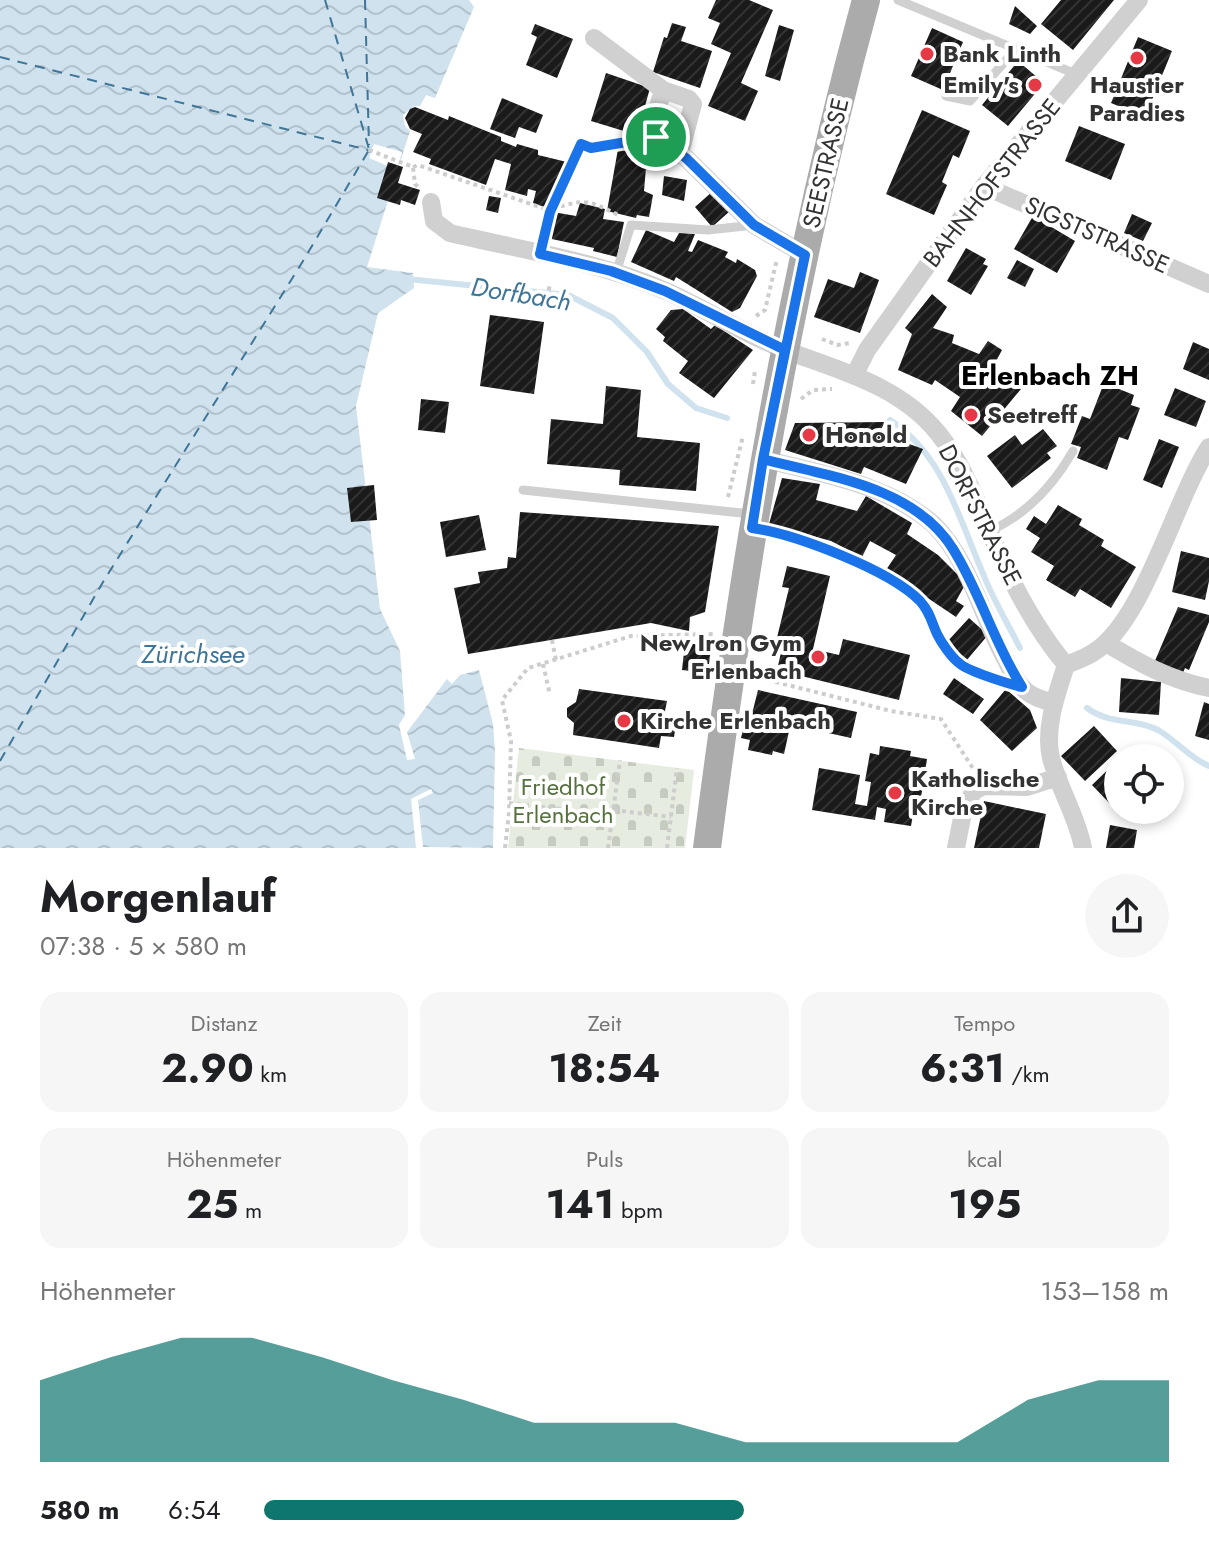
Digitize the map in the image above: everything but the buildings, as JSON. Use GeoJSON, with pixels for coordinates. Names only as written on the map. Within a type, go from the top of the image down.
{"type":"FeatureCollection","features":[{"type":"Feature","properties":{"kind":"main road","name":"SEESTRASSE"},"geometry":{"type":"LineString","coordinates":[[707,848],[735,633],[763,459],[785,350],[791,255],[866,0]]}},
{"type":"Feature","properties":{"kind":"street","name":"BAHNHOFSTRASSE"},"geometry":{"type":"LineString","coordinates":[[855,374],[867,350],[984,186],[1139,0]]}},
{"type":"Feature","properties":{"kind":"street"},"geometry":{"type":"LineString","coordinates":[[594,38],[663,90],[689,99],[693,104],[680,153]]}},
{"type":"Feature","properties":{"kind":"street"},"geometry":{"type":"LineString","coordinates":[[663,90],[652,127],[656,137],[680,153],[754,225],[791,255]]}},
{"type":"Feature","properties":{"kind":"street","name":"SIGSTSTRASSE"},"geometry":{"type":"LineString","coordinates":[[984,186],[1209,284]]}},
{"type":"Feature","properties":{"kind":"street","name":"DORFSTRASSE"},"geometry":{"type":"LineString","coordinates":[[431,202],[434,221],[450,233],[616,273],[665,291],[785,350],[855,374],[901,400],[936,430],[962,471],[1020,595],[1053,650],[1066,665]]}},
{"type":"Feature","properties":{"kind":"street"},"geometry":{"type":"LineString","coordinates":[[1083,848],[1050,746],[1054,703],[1066,665],[1095,652],[1119,628],[1144,584],[1209,447]]}},
{"type":"Feature","properties":{"kind":"street"},"geometry":{"type":"LineString","coordinates":[[763,459],[864,486],[899,501],[934,525],[954,550],[1002,653],[1022,687],[1034,697],[1054,703]]}},
{"type":"Feature","properties":{"kind":"street"},"geometry":{"type":"LineString","coordinates":[[1106,643],[1162,674],[1209,688]]}},
{"type":"Feature","properties":{"kind":"street"},"geometry":{"type":"LineString","coordinates":[[956,848],[964,808],[974,791],[984,786],[1027,787],[1058,777]]}},
{"type":"Feature","properties":{"kind":"lane"},"geometry":{"type":"LineString","coordinates":[[898,0],[1078,75]]}},
{"type":"Feature","properties":{"kind":"lane"},"geometry":{"type":"LineString","coordinates":[[946,96],[970,101],[1015,50]]}},
{"type":"Feature","properties":{"kind":"lane"},"geometry":{"type":"LineString","coordinates":[[616,273],[631,225],[708,230],[754,225]]}},
{"type":"Feature","properties":{"kind":"lane"},"geometry":{"type":"LineString","coordinates":[[990,531],[1022,513],[1043,493],[1060,474],[1073,451]]}},
{"type":"Feature","properties":{"kind":"lane"},"geometry":{"type":"LineString","coordinates":[[523,490],[724,511],[753,521]]}},
{"type":"Feature","properties":{"kind":"path"},"geometry":{"type":"LineString","coordinates":[[540,254],[552,210],[581,144],[591,148],[656,137]]}},
{"type":"Feature","properties":{"kind":"path"},"geometry":{"type":"LineString","coordinates":[[369,150],[413,167],[418,165],[552,210],[580,200],[600,206],[626,219],[631,225]]}},
{"type":"Feature","properties":{"kind":"path"},"geometry":{"type":"LineString","coordinates":[[413,167],[415,184],[431,202]]}},
{"type":"Feature","properties":{"kind":"path"},"geometry":{"type":"LineString","coordinates":[[765,310],[791,255]]}},
{"type":"Feature","properties":{"kind":"path"},"geometry":{"type":"LineString","coordinates":[[546,306],[550,283]]}},
{"type":"Feature","properties":{"kind":"path"},"geometry":{"type":"LineString","coordinates":[[822,339],[837,345],[848,343]]}},
{"type":"Feature","properties":{"kind":"path"},"geometry":{"type":"LineString","coordinates":[[805,394],[820,388],[836,389]]}},
{"type":"Feature","properties":{"kind":"path"},"geometry":{"type":"LineString","coordinates":[[724,511],[744,431]]}},
{"type":"Feature","properties":{"kind":"path"},"geometry":{"type":"LineString","coordinates":[[753,521],[870,569],[902,588],[919,600],[931,616],[937,635],[959,664],[1022,687]]}},
{"type":"Feature","properties":{"kind":"path"},"geometry":{"type":"LineString","coordinates":[[505,848],[511,741],[502,700],[528,668],[631,636],[735,633]]}},
{"type":"Feature","properties":{"kind":"path"},"geometry":{"type":"LineString","coordinates":[[552,640],[556,660]]}},
{"type":"Feature","properties":{"kind":"path"},"geometry":{"type":"LineString","coordinates":[[543,664],[550,695]]}},
{"type":"Feature","properties":{"kind":"path"},"geometry":{"type":"LineString","coordinates":[[730,670],[891,711],[941,719],[984,786]]}},
{"type":"Feature","properties":{"kind":"path"},"geometry":{"type":"LineString","coordinates":[[608,848],[620,760]]}},
{"type":"Feature","properties":{"kind":"path"},"geometry":{"type":"LineString","coordinates":[[667,848],[677,768]]}},
{"type":"Feature","properties":{"kind":"path"},"geometry":{"type":"LineString","coordinates":[[509,803],[671,817]]}},
{"type":"Feature","properties":{"kind":"green space","name":"Friedhof Erlenbach"},"geometry":{"type":"Polygon","coordinates":[[[519,748],[694,770],[685,848],[508,848],[519,748]]]}},
{"type":"Feature","properties":{"kind":"water","name":"Zürichsee"},"geometry":{"type":"Polygon","coordinates":[[[0,0],[469,0],[474,7],[435,98],[426,95],[420,106],[414,106],[403,115],[405,126],[410,131],[367,267],[413,273],[414,288],[378,313],[356,406],[380,609],[400,651],[405,715],[399,725],[407,760],[415,759],[407,732],[447,679],[452,684],[460,675],[479,670],[493,724],[493,848],[423,847],[418,800],[433,793],[431,789],[411,799],[416,848],[0,848],[0,0]]]}},
{"type":"Feature","properties":{"kind":"pier"},"geometry":{"type":"Polygon","coordinates":[[[374,144],[402,152],[397,170],[369,158],[374,144]]]}},
{"type":"Feature","properties":{"kind":"waterway","name":"Dorfbach"},"geometry":{"type":"LineString","coordinates":[[407,279],[568,295],[613,318],[647,352],[668,384],[696,408],[727,418]]}},
{"type":"Feature","properties":{"kind":"waterway","name":"Dorfbach"},"geometry":{"type":"LineString","coordinates":[[890,420],[909,434],[937,470],[958,511],[992,594],[1020,648]]}},
{"type":"Feature","properties":{"kind":"waterway","name":"Dorfbach"},"geometry":{"type":"LineString","coordinates":[[1087,708],[1105,717],[1158,730],[1209,766]]}},
{"type":"Feature","properties":{"kind":"ferry route"},"geometry":{"type":"LineString","coordinates":[[325,0],[369,149]]}},
{"type":"Feature","properties":{"kind":"ferry route"},"geometry":{"type":"LineString","coordinates":[[365,0],[369,145]]}},
{"type":"Feature","properties":{"kind":"ferry route"},"geometry":{"type":"LineString","coordinates":[[0,57],[368,150]]}},
{"type":"Feature","properties":{"kind":"ferry route"},"geometry":{"type":"LineString","coordinates":[[0,761],[103,582],[369,150]]}},
{"type":"Feature","properties":{"kind":"place","name":"Bank Linth"},"geometry":{"type":"Point","coordinates":[927,54]}},
{"type":"Feature","properties":{"kind":"place","name":"Haustier Paradies"},"geometry":{"type":"Point","coordinates":[1137,58]}},
{"type":"Feature","properties":{"kind":"place","name":"Emily's"},"geometry":{"type":"Point","coordinates":[1035,85]}},
{"type":"Feature","properties":{"kind":"place","name":"Seetreff"},"geometry":{"type":"Point","coordinates":[971,415]}},
{"type":"Feature","properties":{"kind":"place","name":"Honold"},"geometry":{"type":"Point","coordinates":[809,435]}},
{"type":"Feature","properties":{"kind":"place","name":"New Iron Gym Erlenbach"},"geometry":{"type":"Point","coordinates":[818,657]}},
{"type":"Feature","properties":{"kind":"place","name":"Kirche Erlenbach"},"geometry":{"type":"Point","coordinates":[624,721]}},
{"type":"Feature","properties":{"kind":"place","name":"Katholische Kirche"},"geometry":{"type":"Point","coordinates":[895,793]}},
{"type":"Feature","properties":{"kind":"district","name":"Erlenbach ZH"},"geometry":{"type":"Point","coordinates":[1050,375]}},
{"type":"Feature","properties":{"kind":"route"},"geometry":{"type":"LineString","coordinates":[[656,137],[591,148],[581,144],[550,212],[540,254],[611,271],[665,291],[785,350],[763,459],[864,486],[899,501],[934,525],[954,550],[1002,653],[1022,687],[959,664],[937,635],[931,616],[919,600],[870,569],[794,538],[752,528],[763,459],[805,255],[754,225],[686,158],[656,137]]}}]}
